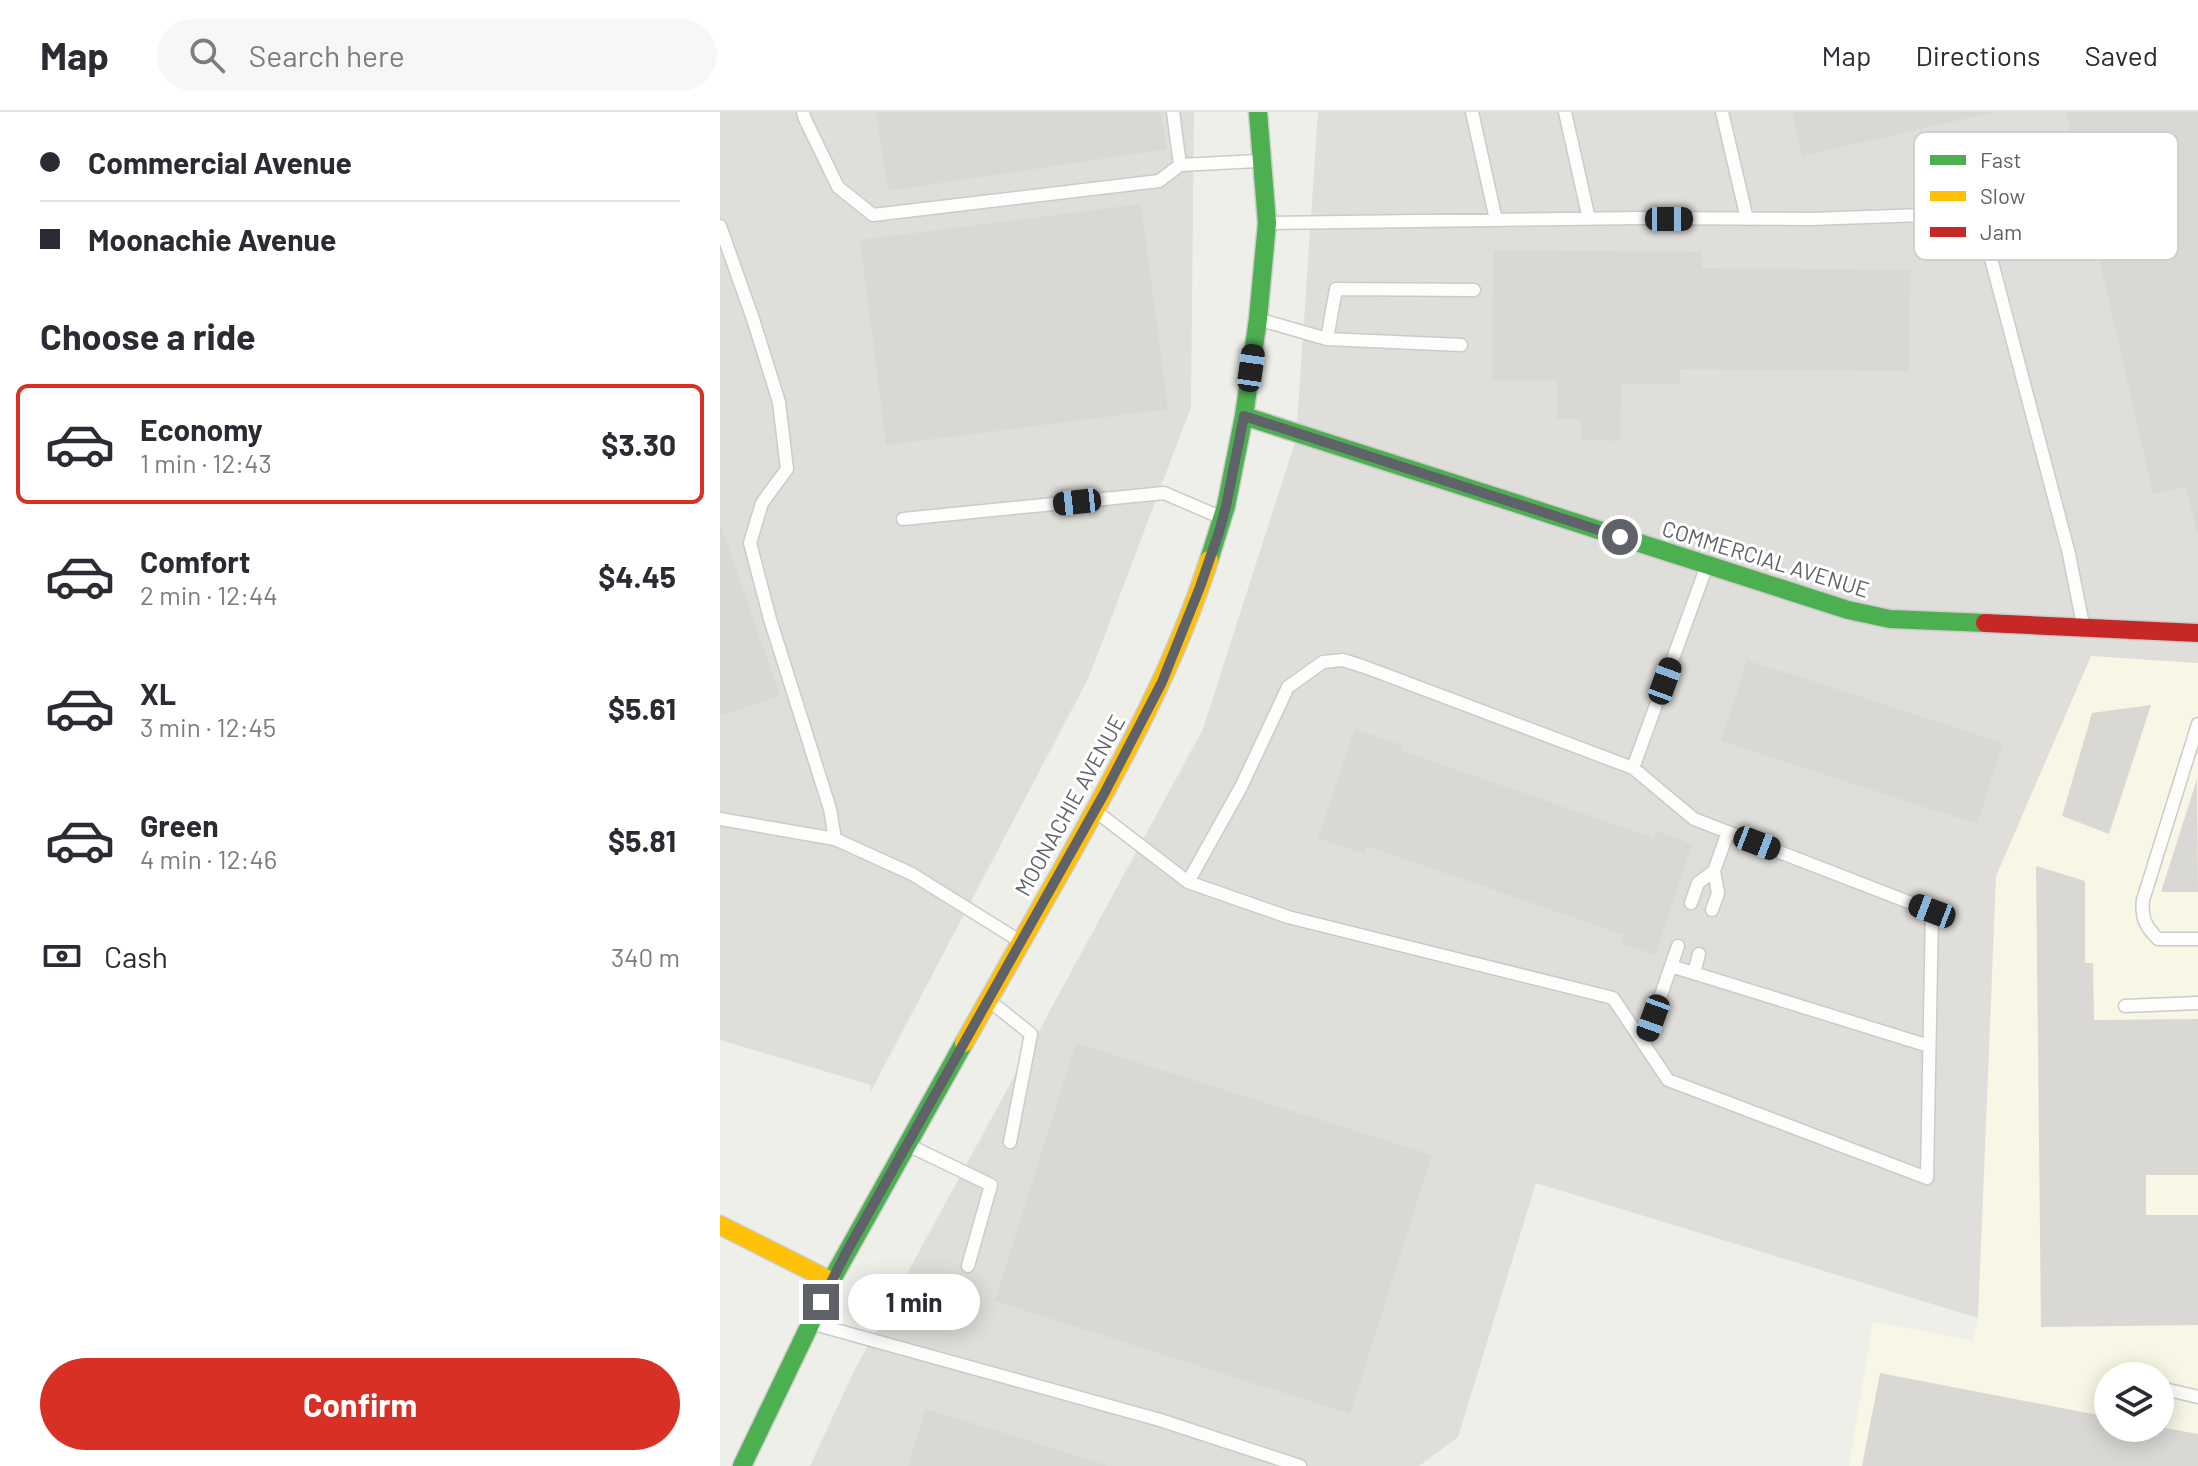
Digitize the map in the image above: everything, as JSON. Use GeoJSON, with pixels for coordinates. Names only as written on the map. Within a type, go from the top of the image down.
{"type":"FeatureCollection","features":[{"type":"Feature","properties":{"kind":"main road","name":"MOONACHIE AVENUE"},"geometry":{"type":"LineString","coordinates":[[742,1466],[831,1281],[1095,811],[1162,682],[1200,587],[1222,519],[1244,416],[1258,319],[1267,223],[1258,112]]}},
{"type":"Feature","properties":{"kind":"main road","name":"COMMERCIAL AVENUE"},"geometry":{"type":"LineString","coordinates":[[1244,416],[1848,610],[1890,619],[2198,633]]}},
{"type":"Feature","properties":{"kind":"main road"},"geometry":{"type":"LineString","coordinates":[[720,1225],[831,1281]]}},
{"type":"Feature","properties":{"kind":"lane"},"geometry":{"type":"LineString","coordinates":[[803,112],[838,187],[873,215],[1159,181],[1180,165],[1261,161]]}},
{"type":"Feature","properties":{"kind":"lane"},"geometry":{"type":"LineString","coordinates":[[1173,112],[1180,165]]}},
{"type":"Feature","properties":{"kind":"lane"},"geometry":{"type":"LineString","coordinates":[[1472,112],[1496,220]]}},
{"type":"Feature","properties":{"kind":"lane"},"geometry":{"type":"LineString","coordinates":[[1565,112],[1589,219]]}},
{"type":"Feature","properties":{"kind":"lane"},"geometry":{"type":"LineString","coordinates":[[1722,112],[1747,219]]}},
{"type":"Feature","properties":{"kind":"lane"},"geometry":{"type":"LineString","coordinates":[[1267,223],[1810,219],[1914,215]]}},
{"type":"Feature","properties":{"kind":"lane"},"geometry":{"type":"LineString","coordinates":[[720,226],[779,402],[787,469],[762,503],[750,543],[770,619],[830,809],[835,839]]}},
{"type":"Feature","properties":{"kind":"lane"},"geometry":{"type":"LineString","coordinates":[[1991,260],[2069,554],[2084,628]]}},
{"type":"Feature","properties":{"kind":"lane"},"geometry":{"type":"LineString","coordinates":[[1327,339],[1336,289],[1474,290]]}},
{"type":"Feature","properties":{"kind":"lane"},"geometry":{"type":"LineString","coordinates":[[1258,319],[1327,339],[1461,345]]}},
{"type":"Feature","properties":{"kind":"lane"},"geometry":{"type":"LineString","coordinates":[[903,519],[1164,493],[1222,519]]}},
{"type":"Feature","properties":{"kind":"lane"},"geometry":{"type":"LineString","coordinates":[[1633,768],[1707,565]]}},
{"type":"Feature","properties":{"kind":"lane"},"geometry":{"type":"LineString","coordinates":[[1095,811],[1188,882],[1288,917],[1613,998],[1668,1080],[1927,1178],[1932,911],[1694,819],[1633,768],[1365,667],[1343,660],[1323,662],[1288,687],[1241,787],[1188,882]]}},
{"type":"Feature","properties":{"kind":"lane"},"geometry":{"type":"LineString","coordinates":[[2198,724],[2143,900],[2141,916],[2158,939],[2198,939]]}},
{"type":"Feature","properties":{"kind":"lane"},"geometry":{"type":"LineString","coordinates":[[720,819],[835,839],[912,874],[1021,942]]}},
{"type":"Feature","properties":{"kind":"lane"},"geometry":{"type":"LineString","coordinates":[[1712,910],[1718,893],[1714,871],[1728,832]]}},
{"type":"Feature","properties":{"kind":"lane"},"geometry":{"type":"LineString","coordinates":[[1691,903],[1698,883],[1714,871]]}},
{"type":"Feature","properties":{"kind":"lane"},"geometry":{"type":"LineString","coordinates":[[1644,1044],[1678,946]]}},
{"type":"Feature","properties":{"kind":"lane"},"geometry":{"type":"LineString","coordinates":[[1694,973],[1699,954]]}},
{"type":"Feature","properties":{"kind":"lane"},"geometry":{"type":"LineString","coordinates":[[1671,966],[1929,1046]]}},
{"type":"Feature","properties":{"kind":"lane"},"geometry":{"type":"LineString","coordinates":[[988,1000],[1031,1034],[1010,1142]]}},
{"type":"Feature","properties":{"kind":"lane"},"geometry":{"type":"LineString","coordinates":[[2125,1006],[2198,1003]]}},
{"type":"Feature","properties":{"kind":"lane"},"geometry":{"type":"LineString","coordinates":[[907,1145],[991,1185],[968,1266]]}},
{"type":"Feature","properties":{"kind":"lane"},"geometry":{"type":"LineString","coordinates":[[811,1323],[1160,1420],[1300,1466]]}},
{"type":"Feature","properties":{"kind":"lane"},"geometry":{"type":"LineString","coordinates":[[2174,1391],[2198,1397]]}},
{"type":"Feature","properties":{"kind":"shaded area"},"geometry":{"type":"Polygon","coordinates":[[[720,112],[1194,112],[1191,407],[1089,677],[870,1093],[871,1085],[720,1040],[720,112]]]}},
{"type":"Feature","properties":{"kind":"shaded area"},"geometry":{"type":"Polygon","coordinates":[[[1318,112],[2198,112],[2198,663],[2091,656],[1996,876],[1978,1318],[1536,1183],[1458,1437],[1419,1466],[810,1466],[853,1373],[1203,729],[1296,439],[1318,112]]]}},
{"type":"Feature","properties":{"kind":"shaded area"},"geometry":{"type":"Polygon","coordinates":[[[2091,656],[2198,663],[2198,1466],[1849,1466],[1873,1322],[1973,1340],[1978,1318],[1996,877],[2091,656]]]}},
{"type":"Feature","properties":{"kind":"building"},"geometry":{"type":"Polygon","coordinates":[[[876,112],[1161,112],[1167,149],[888,191],[876,112]]]}},
{"type":"Feature","properties":{"kind":"building"},"geometry":{"type":"Polygon","coordinates":[[[1792,112],[1991,112],[1991,113],[1802,156],[1792,112]]]}},
{"type":"Feature","properties":{"kind":"building"},"geometry":{"type":"Polygon","coordinates":[[[2066,112],[2198,112],[2198,536],[2186,487],[2153,494],[2100,260],[2178,260],[2178,132],[2071,132],[2066,112]]]}},
{"type":"Feature","properties":{"kind":"building"},"geometry":{"type":"Polygon","coordinates":[[[1141,204],[1168,409],[886,445],[860,240],[1141,204]]]}},
{"type":"Feature","properties":{"kind":"building"},"geometry":{"type":"Polygon","coordinates":[[[1493,250],[1702,252],[1702,268],[1910,270],[1909,371],[1680,369],[1680,384],[1621,384],[1620,441],[1581,440],[1581,419],[1557,419],[1557,381],[1492,380],[1493,250]]]}},
{"type":"Feature","properties":{"kind":"building"},"geometry":{"type":"Polygon","coordinates":[[[720,523],[780,696],[720,716],[720,523]]]}},
{"type":"Feature","properties":{"kind":"building"},"geometry":{"type":"Polygon","coordinates":[[[1747,660],[2003,743],[1977,824],[1721,741],[1747,660]]]}},
{"type":"Feature","properties":{"kind":"building"},"geometry":{"type":"Polygon","coordinates":[[[2151,705],[2109,834],[2062,816],[2092,713],[2151,705]]]}},
{"type":"Feature","properties":{"kind":"building"},"geometry":{"type":"Polygon","coordinates":[[[1355,729],[1402,745],[1402,751],[1654,838],[1656,831],[1692,844],[1655,955],[1621,943],[1624,935],[1367,846],[1364,854],[1318,838],[1355,729]]]}},
{"type":"Feature","properties":{"kind":"building"},"geometry":{"type":"Polygon","coordinates":[[[2197,779],[2198,892],[2161,892],[2197,779]]]}},
{"type":"Feature","properties":{"kind":"building"},"geometry":{"type":"Polygon","coordinates":[[[2036,866],[2085,881],[2085,963],[2093,963],[2094,1020],[2198,1019],[2198,1175],[2146,1175],[2146,1215],[2198,1215],[2198,1325],[2041,1327],[2036,866]]]}},
{"type":"Feature","properties":{"kind":"building"},"geometry":{"type":"Polygon","coordinates":[[[1076,1043],[1432,1155],[1350,1414],[995,1301],[1076,1043]]]}},
{"type":"Feature","properties":{"kind":"building"},"geometry":{"type":"Polygon","coordinates":[[[1880,1373],[2094,1414],[2094,1442],[2174,1442],[2174,1430],[2198,1434],[2198,1466],[1862,1466],[1880,1373]]]}},
{"type":"Feature","properties":{"kind":"building"},"geometry":{"type":"Polygon","coordinates":[[[926,1409],[1106,1465],[1106,1466],[908,1466],[926,1409]]]}},
{"type":"Feature","properties":{"kind":"traffic: fast"},"geometry":{"type":"LineString","coordinates":[[1209,560],[1226,506],[1244,416],[1258,319],[1267,223],[1258,112]]}},
{"type":"Feature","properties":{"kind":"traffic: fast"},"geometry":{"type":"LineString","coordinates":[[1244,416],[1848,610],[1890,619],[1985,623]]}},
{"type":"Feature","properties":{"kind":"traffic: fast"},"geometry":{"type":"LineString","coordinates":[[742,1466],[831,1281],[964,1043]]}},
{"type":"Feature","properties":{"kind":"traffic: slow"},"geometry":{"type":"LineString","coordinates":[[964,1043],[1129,745],[1165,673],[1209,560]]}},
{"type":"Feature","properties":{"kind":"traffic: slow"},"geometry":{"type":"LineString","coordinates":[[720,1225],[831,1281]]}},
{"type":"Feature","properties":{"kind":"traffic: jam"},"geometry":{"type":"LineString","coordinates":[[1985,623],[2198,633]]}},
{"type":"Feature","properties":{"kind":"route"},"geometry":{"type":"LineString","coordinates":[[821,1302],[1105,792],[1162,682],[1219,532],[1244,416],[1620,537]]}}]}
